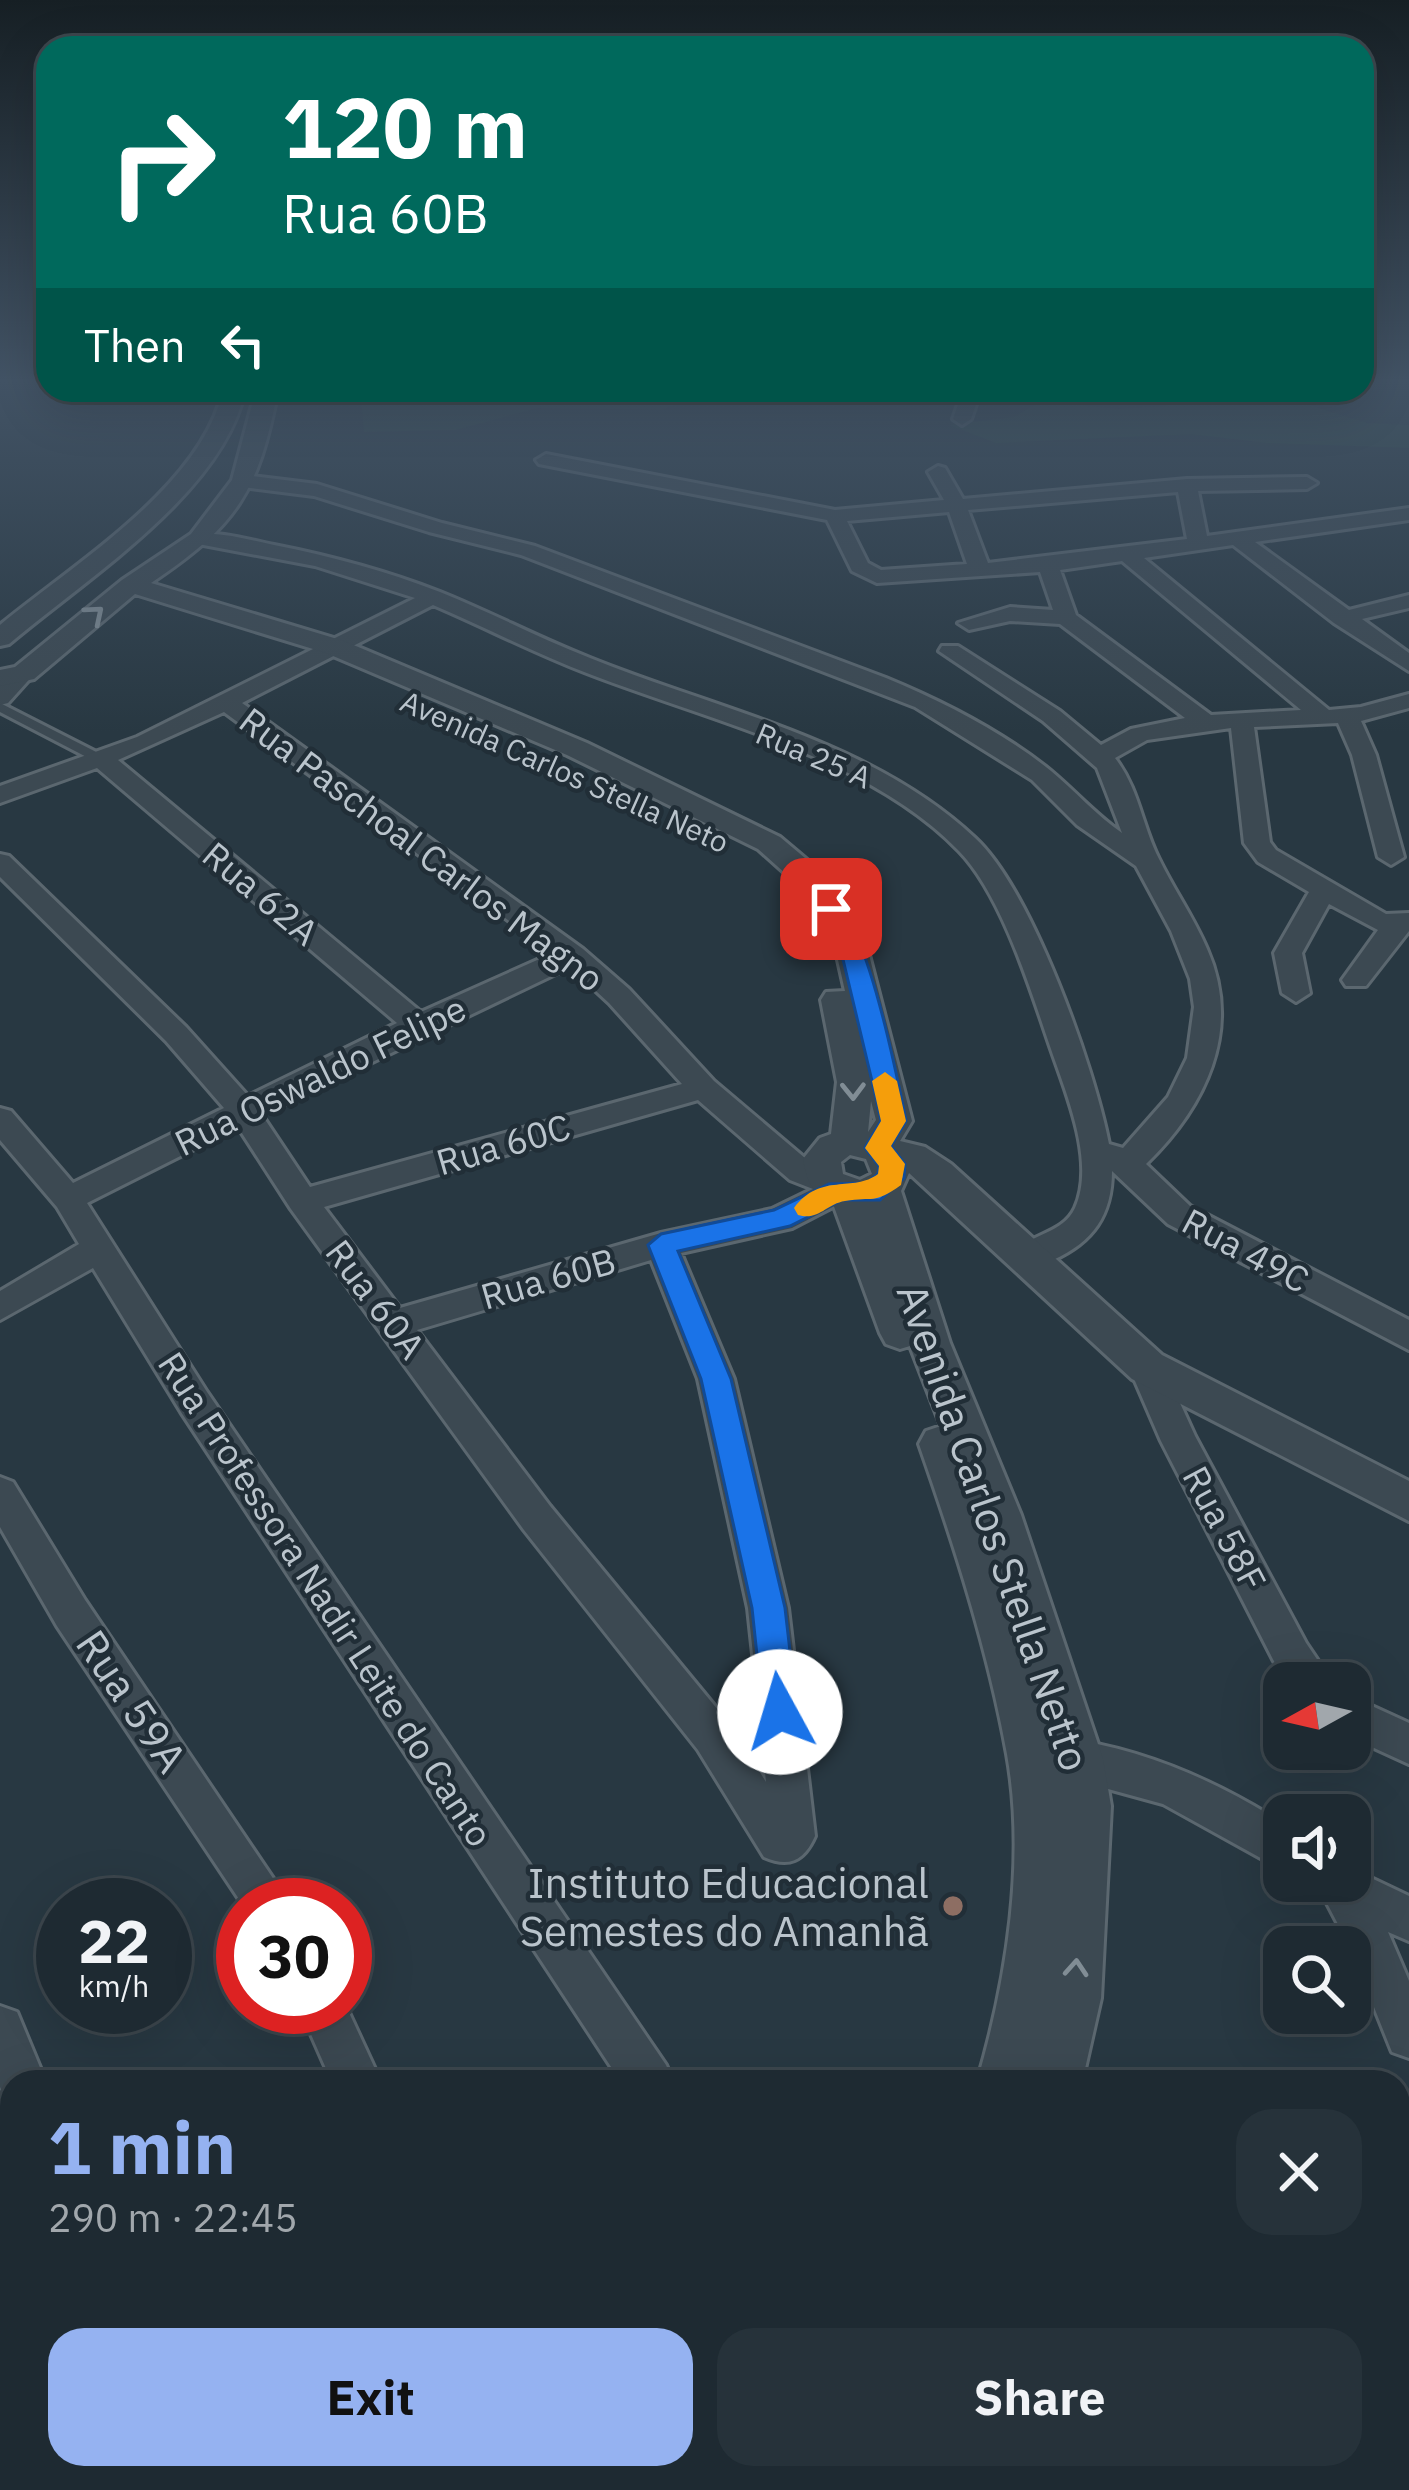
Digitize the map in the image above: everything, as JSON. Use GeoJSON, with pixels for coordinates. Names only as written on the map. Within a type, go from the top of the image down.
{"type":"FeatureCollection","features":[{"type":"Feature","properties":{"kind":"street"},"geometry":{"type":"LineString","coordinates":[[0,638],[169,499]]}},
{"type":"Feature","properties":{"kind":"street"},"geometry":{"type":"LineString","coordinates":[[0,698],[12,676],[200,539],[230,499]]}},
{"type":"Feature","properties":{"kind":"street"},"geometry":{"type":"LineString","coordinates":[[346,499],[528,550],[923,703],[1041,775],[1086,820],[1147,862]]}},
{"type":"Feature","properties":{"kind":"street"},"geometry":{"type":"LineString","coordinates":[[748,499],[835,516],[1014,499]]}},
{"type":"Feature","properties":{"kind":"street"},"geometry":{"type":"LineString","coordinates":[[953,499],[980,570]]}},
{"type":"Feature","properties":{"kind":"street"},"geometry":{"type":"LineString","coordinates":[[1190,499],[1198,544]]}},
{"type":"Feature","properties":{"kind":"street"},"geometry":{"type":"LineString","coordinates":[[835,516],[866,574],[890,578],[1048,565],[1409,514]]}},
{"type":"Feature","properties":{"kind":"street"},"geometry":{"type":"LineString","coordinates":[[1377,519],[1409,540]]}},
{"type":"Feature","properties":{"kind":"street"},"geometry":{"type":"LineString","coordinates":[[126,536],[155,546],[154,569]]}},
{"type":"Feature","properties":{"kind":"street","name":"Rua 25 A"},"geometry":{"type":"LineString","coordinates":[[200,539],[243,545],[433,597],[585,665],[835,762],[888,787],[954,832],[974,850],[1016,929],[1077,1078],[1096,1148],[1087,1217],[1076,1232],[1029,1257]]}},
{"type":"Feature","properties":{"kind":"street"},"geometry":{"type":"LineString","coordinates":[[1239,540],[1409,664]]}},
{"type":"Feature","properties":{"kind":"street"},"geometry":{"type":"LineString","coordinates":[[1124,552],[1334,716],[1364,755],[1391,857]]}},
{"type":"Feature","properties":{"kind":"street"},"geometry":{"type":"LineString","coordinates":[[1048,565],[1066,617],[1209,725]]}},
{"type":"Feature","properties":{"kind":"street","name":"Avenida Carlos Stella Neto"},"geometry":{"type":"LineString","coordinates":[[131,585],[315,646],[717,836],[789,885],[830,961],[855,1082],[859,1169],[912,1365],[1055,1757]]}},
{"type":"Feature","properties":{"kind":"street"},"geometry":{"type":"LineString","coordinates":[[0,795],[104,761],[224,701],[315,646],[433,597]]}},
{"type":"Feature","properties":{"kind":"street"},"geometry":{"type":"LineString","coordinates":[[1342,618],[1409,602]]}},
{"type":"Feature","properties":{"kind":"street"},"geometry":{"type":"LineString","coordinates":[[969,623],[1010,614],[1066,617]]}},
{"type":"Feature","properties":{"kind":"street"},"geometry":{"type":"LineString","coordinates":[[950,651],[1045,712],[1118,777],[1147,862],[1185,931],[1204,980],[1209,1034],[1186,1098],[1163,1130],[1126,1163]]}},
{"type":"Feature","properties":{"kind":"street","name":"Rua Paschoal Carlos Magno"},"geometry":{"type":"LineString","coordinates":[[224,701],[573,955],[619,996],[703,1088],[776,1145],[801,1172],[859,1169]]}},
{"type":"Feature","properties":{"kind":"street"},"geometry":{"type":"LineString","coordinates":[[1102,758],[1117,739],[1150,730],[1334,716],[1409,701]]}},
{"type":"Feature","properties":{"kind":"street"},"geometry":{"type":"LineString","coordinates":[[1242,722],[1257,843],[1267,856],[1377,921],[1402,923]]}},
{"type":"Feature","properties":{"kind":"street","name":"Rua 62A"},"geometry":{"type":"LineString","coordinates":[[104,761],[418,1025]]}},
{"type":"Feature","properties":{"kind":"street","name":"Rua 60A"},"geometry":{"type":"LineString","coordinates":[[0,862],[176,1034],[242,1110],[302,1201],[537,1517],[726,1731],[779,1841],[788,1843],[793,1836],[776,1676]]}},
{"type":"Feature","properties":{"kind":"street"},"geometry":{"type":"LineString","coordinates":[[1295,993],[1288,952],[1323,890]]}},
{"type":"Feature","properties":{"kind":"street"},"geometry":{"type":"LineString","coordinates":[[1356,980],[1402,923]]}},
{"type":"Feature","properties":{"kind":"street","name":"Rua Oswaldo Felipe"},"geometry":{"type":"LineString","coordinates":[[68,1199],[242,1110],[573,955]]}},
{"type":"Feature","properties":{"kind":"street","name":"Rua 60C"},"geometry":{"type":"LineString","coordinates":[[302,1201],[703,1088]]}},
{"type":"Feature","properties":{"kind":"street","name":"Rua Professora Nadir Leite do Canto"},"geometry":{"type":"LineString","coordinates":[[0,1119],[68,1199],[194,1402],[641,2070]]}},
{"type":"Feature","properties":{"kind":"street","name":"Rua 49C"},"geometry":{"type":"LineString","coordinates":[[1096,1148],[1126,1163],[1150,1193],[1179,1215],[1409,1336]]}},
{"type":"Feature","properties":{"kind":"street"},"geometry":{"type":"LineString","coordinates":[[859,1169],[908,1187],[963,1198],[1147,1367],[1409,1502]]}},
{"type":"Feature","properties":{"kind":"street","name":"Rua 60B"},"geometry":{"type":"LineString","coordinates":[[394,1323],[661,1245],[780,1219],[859,1169]]}},
{"type":"Feature","properties":{"kind":"street","name":"Avenida Carlos Stella Netto"},"geometry":{"type":"LineString","coordinates":[[859,1169],[999,1515],[1055,1757],[1086,1806],[1074,1998],[1057,2070]]}},
{"type":"Feature","properties":{"kind":"street"},"geometry":{"type":"LineString","coordinates":[[661,1245],[716,1379],[768,1608],[776,1676],[756,1711],[726,1731]]}},
{"type":"Feature","properties":{"kind":"street"},"geometry":{"type":"LineString","coordinates":[[0,1307],[98,1249]]}},
{"type":"Feature","properties":{"kind":"street","name":"Rua 58F"},"geometry":{"type":"LineString","coordinates":[[1147,1367],[1179,1441],[1297,1662]]}},
{"type":"Feature","properties":{"kind":"street","name":"Rua 59A"},"geometry":{"type":"LineString","coordinates":[[0,1493],[71,1613],[251,1878]]}},
{"type":"Feature","properties":{"kind":"street"},"geometry":{"type":"LineString","coordinates":[[1371,1726],[1409,1744]]}},
{"type":"Feature","properties":{"kind":"street"},"geometry":{"type":"LineString","coordinates":[[1009,2070],[1018,2043],[1055,1757],[1142,1774],[1209,1800],[1263,1835]]}},
{"type":"Feature","properties":{"kind":"street"},"geometry":{"type":"LineString","coordinates":[[1371,1901],[1409,1919]]}},
{"type":"Feature","properties":{"kind":"street"},"geometry":{"type":"LineString","coordinates":[[1347,1902],[1409,2035]]}},
{"type":"Feature","properties":{"kind":"street"},"geometry":{"type":"LineString","coordinates":[[0,2029],[17,2070]]}},
{"type":"Feature","properties":{"kind":"street"},"geometry":{"type":"LineString","coordinates":[[335,2034],[351,2070]]}},
{"type":"Feature","properties":{"kind":"lane"},"geometry":{"type":"LineString","coordinates":[[0,707],[104,761]]}},
{"type":"Feature","properties":{"kind":"slow traffic"},"geometry":{"type":"LineString","coordinates":[[807,1208],[839,1190],[871,1193],[891,1178],[892,1164],[878,1148],[894,1121],[885,1081]]}},
{"type":"Feature","properties":{"kind":"place","name":"Instituto Educacional Semestes do Amanhã"},"geometry":{"type":"Point","coordinates":[953,1906]}},
{"type":"Feature","properties":{"kind":"route"},"geometry":{"type":"LineString","coordinates":[[780,1712],[768,1608],[716,1379],[661,1245],[780,1219],[839,1190],[871,1193],[891,1178],[892,1164],[878,1148],[894,1121],[890,1102],[852,951],[831,909]]}}]}
